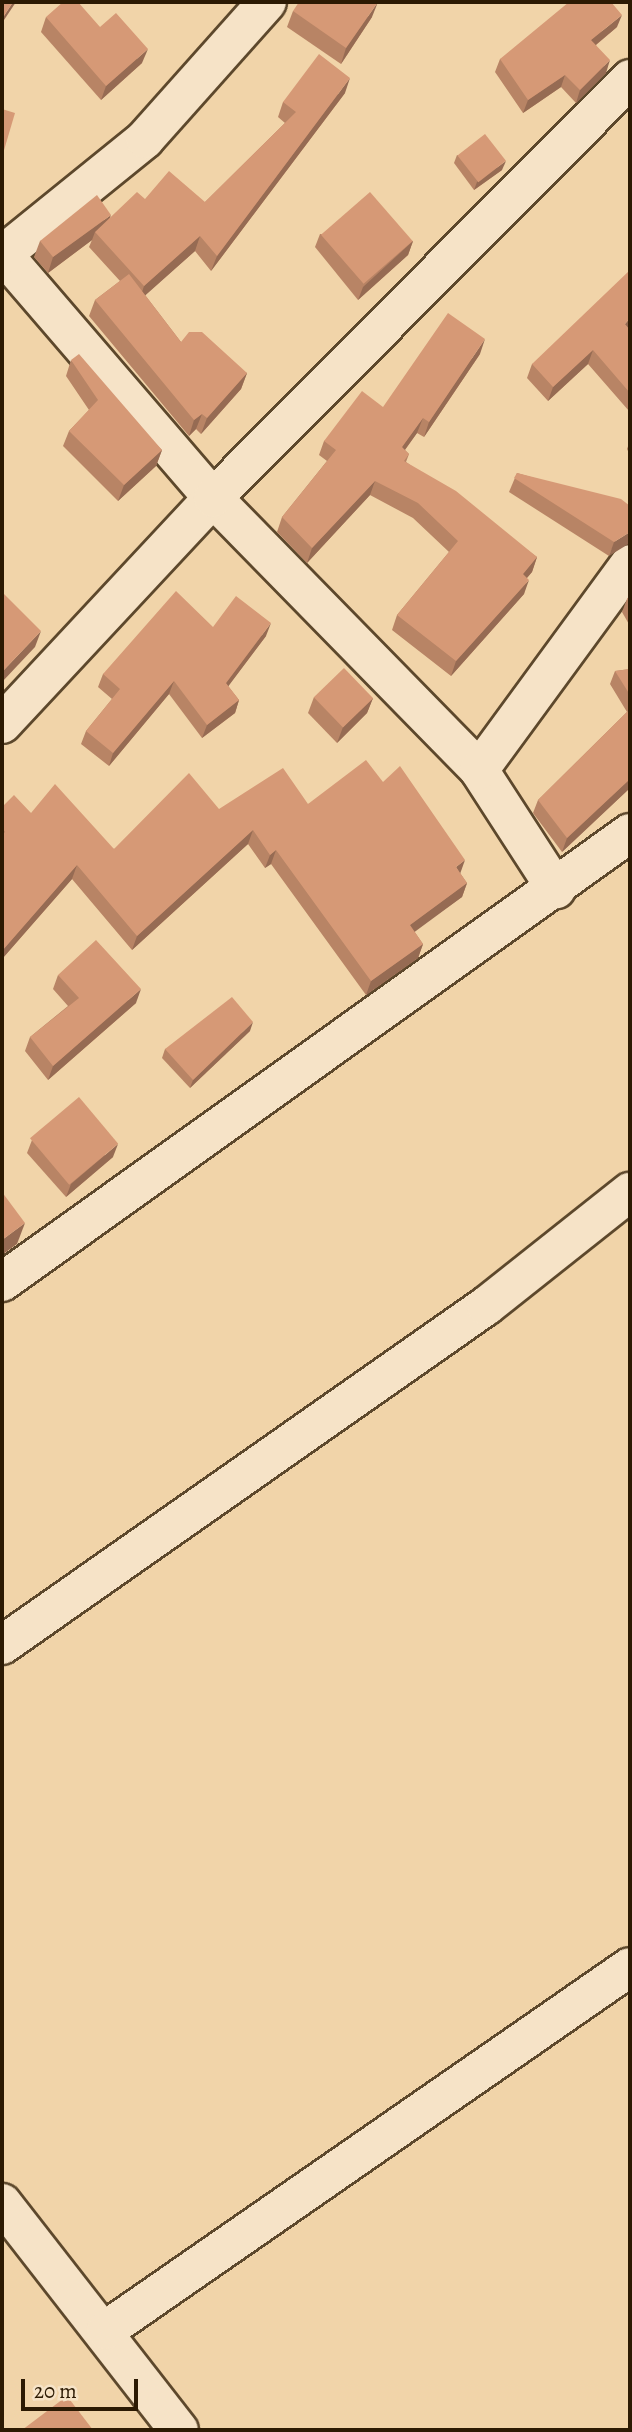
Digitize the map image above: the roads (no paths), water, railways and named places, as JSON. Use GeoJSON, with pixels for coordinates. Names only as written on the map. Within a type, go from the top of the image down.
{"type":"FeatureCollection","features":[{"type":"Feature","properties":{"kind":"street"},"geometry":{"type":"LineString","coordinates":[[267,2],[145,139],[2,254],[213,498],[479,770],[556,889]]}},
{"type":"Feature","properties":{"kind":"street"},"geometry":{"type":"LineString","coordinates":[[2,724],[213,498],[630,79]]}},
{"type":"Feature","properties":{"kind":"street"},"geometry":{"type":"LineString","coordinates":[[479,770],[630,564]]}},
{"type":"Feature","properties":{"kind":"street"},"geometry":{"type":"LineString","coordinates":[[2,1282],[556,889],[630,833]]}},
{"type":"Feature","properties":{"kind":"street"},"geometry":{"type":"LineString","coordinates":[[2,1645],[486,1306],[630,1192]]}},
{"type":"Feature","properties":{"kind":"street"},"geometry":{"type":"LineString","coordinates":[[106,2330],[630,1967]]}},
{"type":"Feature","properties":{"kind":"street"},"geometry":{"type":"LineString","coordinates":[[2,2203],[106,2330],[179,2430]]}}]}
